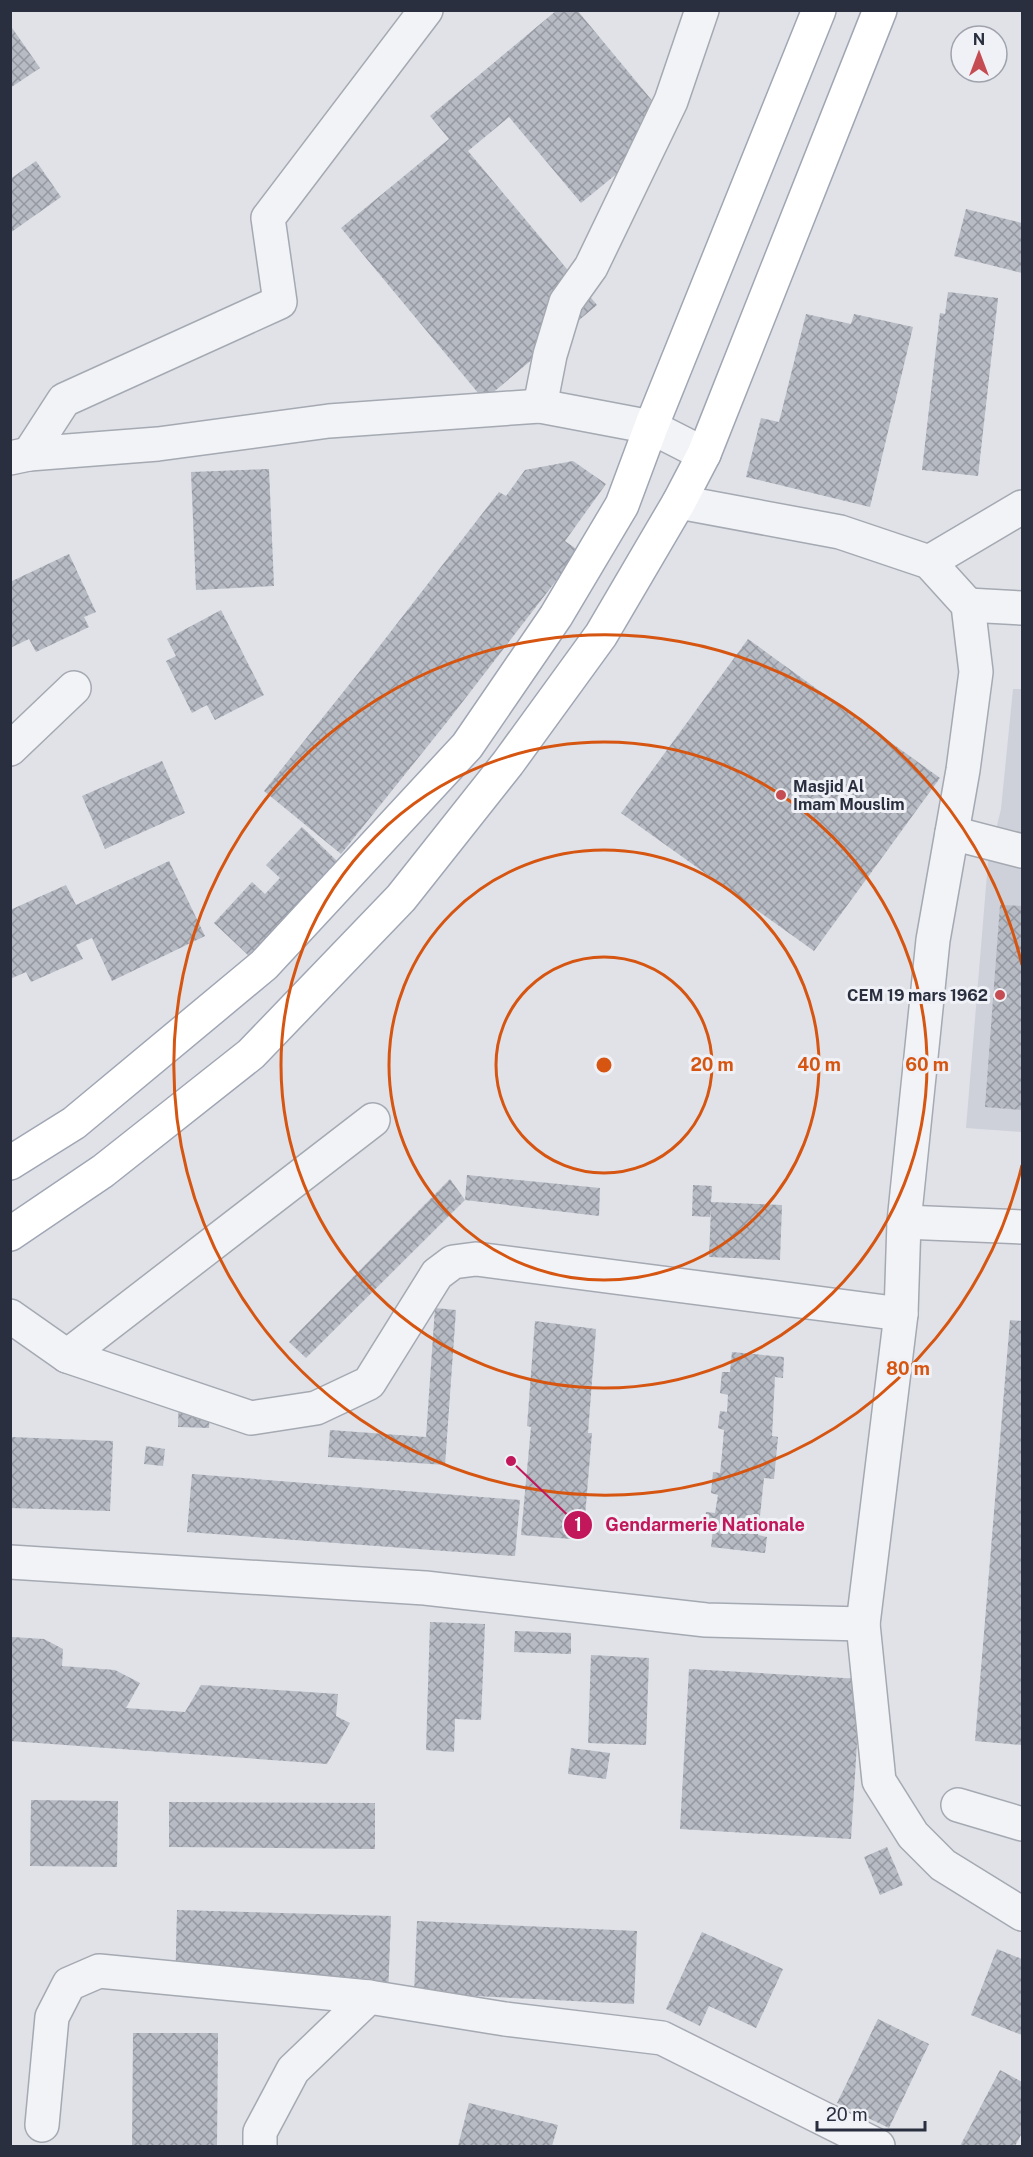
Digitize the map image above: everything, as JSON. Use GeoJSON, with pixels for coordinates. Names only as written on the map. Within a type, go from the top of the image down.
{"type":"FeatureCollection","features":[{"type":"Feature","properties":{"kind":"main road"},"geometry":{"type":"LineString","coordinates":[[10,1163],[74,1123],[264,965],[467,746],[556,616],[622,505],[651,427],[819,10]]}},
{"type":"Feature","properties":{"kind":"main road"},"geometry":{"type":"LineString","coordinates":[[10,1234],[103,1171],[251,1054],[401,898],[508,763],[601,635],[679,502],[704,454],[880,10]]}},
{"type":"Feature","properties":{"kind":"street"},"geometry":{"type":"LineString","coordinates":[[20,456],[64,400],[280,302],[268,218],[426,10]]}},
{"type":"Feature","properties":{"kind":"street"},"geometry":{"type":"LineString","coordinates":[[540,406],[550,355],[566,302],[591,267],[671,100],[702,10]]}},
{"type":"Feature","properties":{"kind":"street"},"geometry":{"type":"LineString","coordinates":[[20,456],[158,444],[329,421],[540,406],[651,427],[704,454]]}},
{"type":"Feature","properties":{"kind":"street"},"geometry":{"type":"LineString","coordinates":[[679,502],[840,532],[928,562],[968,605],[976,672],[963,770],[933,940],[904,1222],[901,1314],[863,1624],[879,1781],[913,1834],[943,1865],[1023,1914]]}},
{"type":"Feature","properties":{"kind":"street"},"geometry":{"type":"LineString","coordinates":[[928,562],[1023,507]]}},
{"type":"Feature","properties":{"kind":"street"},"geometry":{"type":"LineString","coordinates":[[968,605],[1023,608]]}},
{"type":"Feature","properties":{"kind":"street"},"geometry":{"type":"LineString","coordinates":[[10,749],[74,688]]}},
{"type":"Feature","properties":{"kind":"street"},"geometry":{"type":"LineString","coordinates":[[952,833],[1023,851]]}},
{"type":"Feature","properties":{"kind":"street"},"geometry":{"type":"LineString","coordinates":[[67,1356],[373,1120]]}},
{"type":"Feature","properties":{"kind":"street"},"geometry":{"type":"LineString","coordinates":[[904,1222],[1023,1227]]}},
{"type":"Feature","properties":{"kind":"street"},"geometry":{"type":"LineString","coordinates":[[10,1316],[67,1356],[251,1418],[316,1408],[369,1383],[437,1274],[453,1262],[476,1259],[901,1314]]}},
{"type":"Feature","properties":{"kind":"street"},"geometry":{"type":"LineString","coordinates":[[10,1562],[425,1588],[706,1620],[863,1624]]}},
{"type":"Feature","properties":{"kind":"street"},"geometry":{"type":"LineString","coordinates":[[958,1805],[1023,1824]]}},
{"type":"Feature","properties":{"kind":"street"},"geometry":{"type":"LineString","coordinates":[[42,2125],[52,2017],[69,1984],[99,1971],[369,1997],[505,2019],[662,2038],[878,2146]]}},
{"type":"Feature","properties":{"kind":"street"},"geometry":{"type":"LineString","coordinates":[[260,2146],[260,2132],[293,2070],[369,1997]]}},
{"type":"Feature","properties":{"kind":"shaded area","name":"CEM 19 mars 1962"},"geometry":{"type":"Polygon","coordinates":[[[1013,689],[1022,689],[1022,1132],[966,1128],[988,862],[1001,809],[1013,689]]]}},
{"type":"Feature","properties":{"kind":"building"},"geometry":{"type":"Polygon","coordinates":[[[557,10],[577,10],[674,127],[581,203],[509,117],[468,151],[597,305],[484,400],[341,228],[449,139],[430,116],[557,10]]]}},
{"type":"Feature","properties":{"kind":"building"},"geometry":{"type":"Polygon","coordinates":[[[10,25],[40,68],[10,88],[10,25]]]}},
{"type":"Feature","properties":{"kind":"building"},"geometry":{"type":"Polygon","coordinates":[[[36,161],[61,197],[10,233],[10,179],[36,161]]]}},
{"type":"Feature","properties":{"kind":"building"},"geometry":{"type":"Polygon","coordinates":[[[966,209],[1022,223],[1022,273],[954,256],[966,209]]]}},
{"type":"Feature","properties":{"kind":"building"},"geometry":{"type":"Polygon","coordinates":[[[948,292],[998,298],[978,476],[922,470],[940,313],[945,314],[948,292]]]}},
{"type":"Feature","properties":{"kind":"building"},"geometry":{"type":"Polygon","coordinates":[[[806,314],[851,324],[854,314],[913,327],[870,507],[746,477],[761,418],[779,422],[806,314]]]}},
{"type":"Feature","properties":{"kind":"building"},"geometry":{"type":"Polygon","coordinates":[[[573,461],[606,484],[565,541],[579,551],[447,722],[341,854],[264,791],[499,492],[506,496],[525,470],[573,461]]]}},
{"type":"Feature","properties":{"kind":"building"},"geometry":{"type":"Polygon","coordinates":[[[269,469],[274,586],[196,590],[191,472],[269,469]]]}},
{"type":"Feature","properties":{"kind":"building"},"geometry":{"type":"Polygon","coordinates":[[[69,554],[96,612],[84,617],[89,627],[36,652],[29,639],[10,648],[10,582],[69,554]]]}},
{"type":"Feature","properties":{"kind":"building"},"geometry":{"type":"Polygon","coordinates":[[[221,610],[264,695],[215,720],[207,705],[192,713],[166,661],[176,656],[167,639],[221,610]]]}},
{"type":"Feature","properties":{"kind":"building","name":"Masjid Al Imam Mouslim"},"geometry":{"type":"Polygon","coordinates":[[[748,639],[940,778],[814,951],[621,813],[748,639]]]}},
{"type":"Feature","properties":{"kind":"building"},"geometry":{"type":"Polygon","coordinates":[[[162,761],[185,813],[105,849],[82,796],[162,761]]]}},
{"type":"Feature","properties":{"kind":"building"},"geometry":{"type":"Polygon","coordinates":[[[302,827],[337,861],[249,956],[214,923],[252,882],[265,894],[280,878],[266,865],[302,827]]]}},
{"type":"Feature","properties":{"kind":"building"},"geometry":{"type":"Polygon","coordinates":[[[169,861],[205,936],[112,981],[92,938],[76,945],[83,959],[31,982],[26,972],[10,979],[10,910],[66,885],[76,905],[169,861]]]}},
{"type":"Feature","properties":{"kind":"building"},"geometry":{"type":"Polygon","coordinates":[[[1000,905],[1022,906],[1022,1110],[985,1107],[1000,905]]]}},
{"type":"Feature","properties":{"kind":"building"},"geometry":{"type":"Polygon","coordinates":[[[467,1175],[600,1188],[599,1216],[465,1200],[467,1175]]]}},
{"type":"Feature","properties":{"kind":"building"},"geometry":{"type":"Polygon","coordinates":[[[450,1179],[465,1200],[306,1358],[289,1342],[450,1179]]]}},
{"type":"Feature","properties":{"kind":"building"},"geometry":{"type":"Polygon","coordinates":[[[693,1185],[712,1186],[711,1202],[782,1205],[780,1260],[709,1257],[711,1209],[710,1217],[692,1216],[693,1185]]]}},
{"type":"Feature","properties":{"kind":"building"},"geometry":{"type":"Polygon","coordinates":[[[435,1308],[456,1310],[445,1465],[328,1457],[330,1430],[426,1437],[435,1308]]]}},
{"type":"Feature","properties":{"kind":"building"},"geometry":{"type":"Polygon","coordinates":[[[1010,1320],[1022,1321],[1022,1745],[975,1741],[1010,1320]]]}},
{"type":"Feature","properties":{"kind":"building"},"geometry":{"type":"Polygon","coordinates":[[[535,1321],[596,1329],[588,1433],[592,1433],[583,1540],[521,1535],[531,1427],[527,1426],[535,1321]]]}},
{"type":"Feature","properties":{"kind":"building"},"geometry":{"type":"Polygon","coordinates":[[[732,1352],[784,1357],[783,1378],[775,1377],[772,1436],[778,1437],[774,1479],[764,1478],[758,1535],[767,1537],[765,1553],[711,1547],[713,1529],[704,1528],[706,1512],[715,1513],[718,1495],[711,1493],[713,1472],[720,1473],[724,1430],[718,1428],[720,1411],[727,1412],[728,1395],[720,1393],[722,1372],[730,1372],[732,1352]]]}},
{"type":"Feature","properties":{"kind":"building"},"geometry":{"type":"Polygon","coordinates":[[[179,1393],[211,1394],[209,1428],[178,1427],[179,1393]]]}},
{"type":"Feature","properties":{"kind":"building"},"geometry":{"type":"Polygon","coordinates":[[[10,1437],[113,1441],[110,1511],[10,1508],[10,1437]]]}},
{"type":"Feature","properties":{"kind":"building"},"geometry":{"type":"Polygon","coordinates":[[[146,1446],[165,1449],[163,1466],[144,1464],[146,1446]]]}},
{"type":"Feature","properties":{"kind":"building"},"geometry":{"type":"Polygon","coordinates":[[[192,1474],[520,1500],[515,1556],[187,1532],[192,1474]]]}},
{"type":"Feature","properties":{"kind":"building"},"geometry":{"type":"Polygon","coordinates":[[[430,1622],[485,1624],[481,1720],[455,1719],[454,1752],[426,1750],[430,1622]]]}},
{"type":"Feature","properties":{"kind":"building"},"geometry":{"type":"Polygon","coordinates":[[[515,1631],[571,1633],[571,1654],[514,1652],[515,1631]]]}},
{"type":"Feature","properties":{"kind":"building"},"geometry":{"type":"Polygon","coordinates":[[[12,1637],[44,1639],[63,1649],[62,1666],[115,1670],[140,1683],[126,1708],[185,1712],[201,1685],[338,1694],[336,1716],[350,1723],[327,1764],[10,1741],[12,1637]]]}},
{"type":"Feature","properties":{"kind":"building"},"geometry":{"type":"Polygon","coordinates":[[[591,1655],[649,1658],[646,1745],[588,1743],[591,1655]]]}},
{"type":"Feature","properties":{"kind":"building"},"geometry":{"type":"Polygon","coordinates":[[[689,1669],[861,1679],[851,1839],[680,1829],[689,1669]]]}},
{"type":"Feature","properties":{"kind":"building"},"geometry":{"type":"Polygon","coordinates":[[[571,1748],[610,1753],[606,1779],[568,1774],[571,1748]]]}},
{"type":"Feature","properties":{"kind":"building"},"geometry":{"type":"Polygon","coordinates":[[[31,1800],[118,1801],[117,1867],[30,1866],[31,1800]]]}},
{"type":"Feature","properties":{"kind":"building"},"geometry":{"type":"Polygon","coordinates":[[[169,1802],[375,1803],[375,1849],[169,1847],[169,1802]]]}},
{"type":"Feature","properties":{"kind":"building"},"geometry":{"type":"Polygon","coordinates":[[[887,1847],[903,1885],[880,1895],[864,1857],[887,1847]]]}},
{"type":"Feature","properties":{"kind":"building"},"geometry":{"type":"Polygon","coordinates":[[[177,1910],[391,1916],[388,1996],[175,1990],[177,1910]]]}},
{"type":"Feature","properties":{"kind":"building"},"geometry":{"type":"Polygon","coordinates":[[[417,1921],[637,1931],[634,2004],[414,1993],[417,1921]]]}},
{"type":"Feature","properties":{"kind":"building"},"geometry":{"type":"Polygon","coordinates":[[[702,1932],[783,1969],[756,2028],[709,2006],[700,2026],[666,2009],[702,1932]]]}},
{"type":"Feature","properties":{"kind":"building"},"geometry":{"type":"Polygon","coordinates":[[[997,1949],[1022,1959],[1022,2035],[971,2015],[997,1949]]]}},
{"type":"Feature","properties":{"kind":"building"},"geometry":{"type":"Polygon","coordinates":[[[878,2019],[929,2044],[889,2128],[837,2103],[878,2019]]]}},
{"type":"Feature","properties":{"kind":"building"},"geometry":{"type":"Polygon","coordinates":[[[133,2033],[218,2033],[217,2146],[132,2146],[133,2033]]]}},
{"type":"Feature","properties":{"kind":"building"},"geometry":{"type":"Polygon","coordinates":[[[1000,2070],[1022,2082],[1022,2133],[1015,2146],[960,2146],[1000,2070]]]}},
{"type":"Feature","properties":{"kind":"building"},"geometry":{"type":"Polygon","coordinates":[[[469,2103],[558,2125],[552,2146],[458,2146],[469,2103]]]}},
{"type":"Feature","properties":{"kind":"place","name":"Masjid Al Imam Mouslim"},"geometry":{"type":"Point","coordinates":[781,795]}},
{"type":"Feature","properties":{"kind":"place","name":"CEM 19 mars 1962"},"geometry":{"type":"Point","coordinates":[1000,995]}},
{"type":"Feature","properties":{"kind":"place","name":"Gendarmerie Nationale"},"geometry":{"type":"Point","coordinates":[511,1461]}}]}
